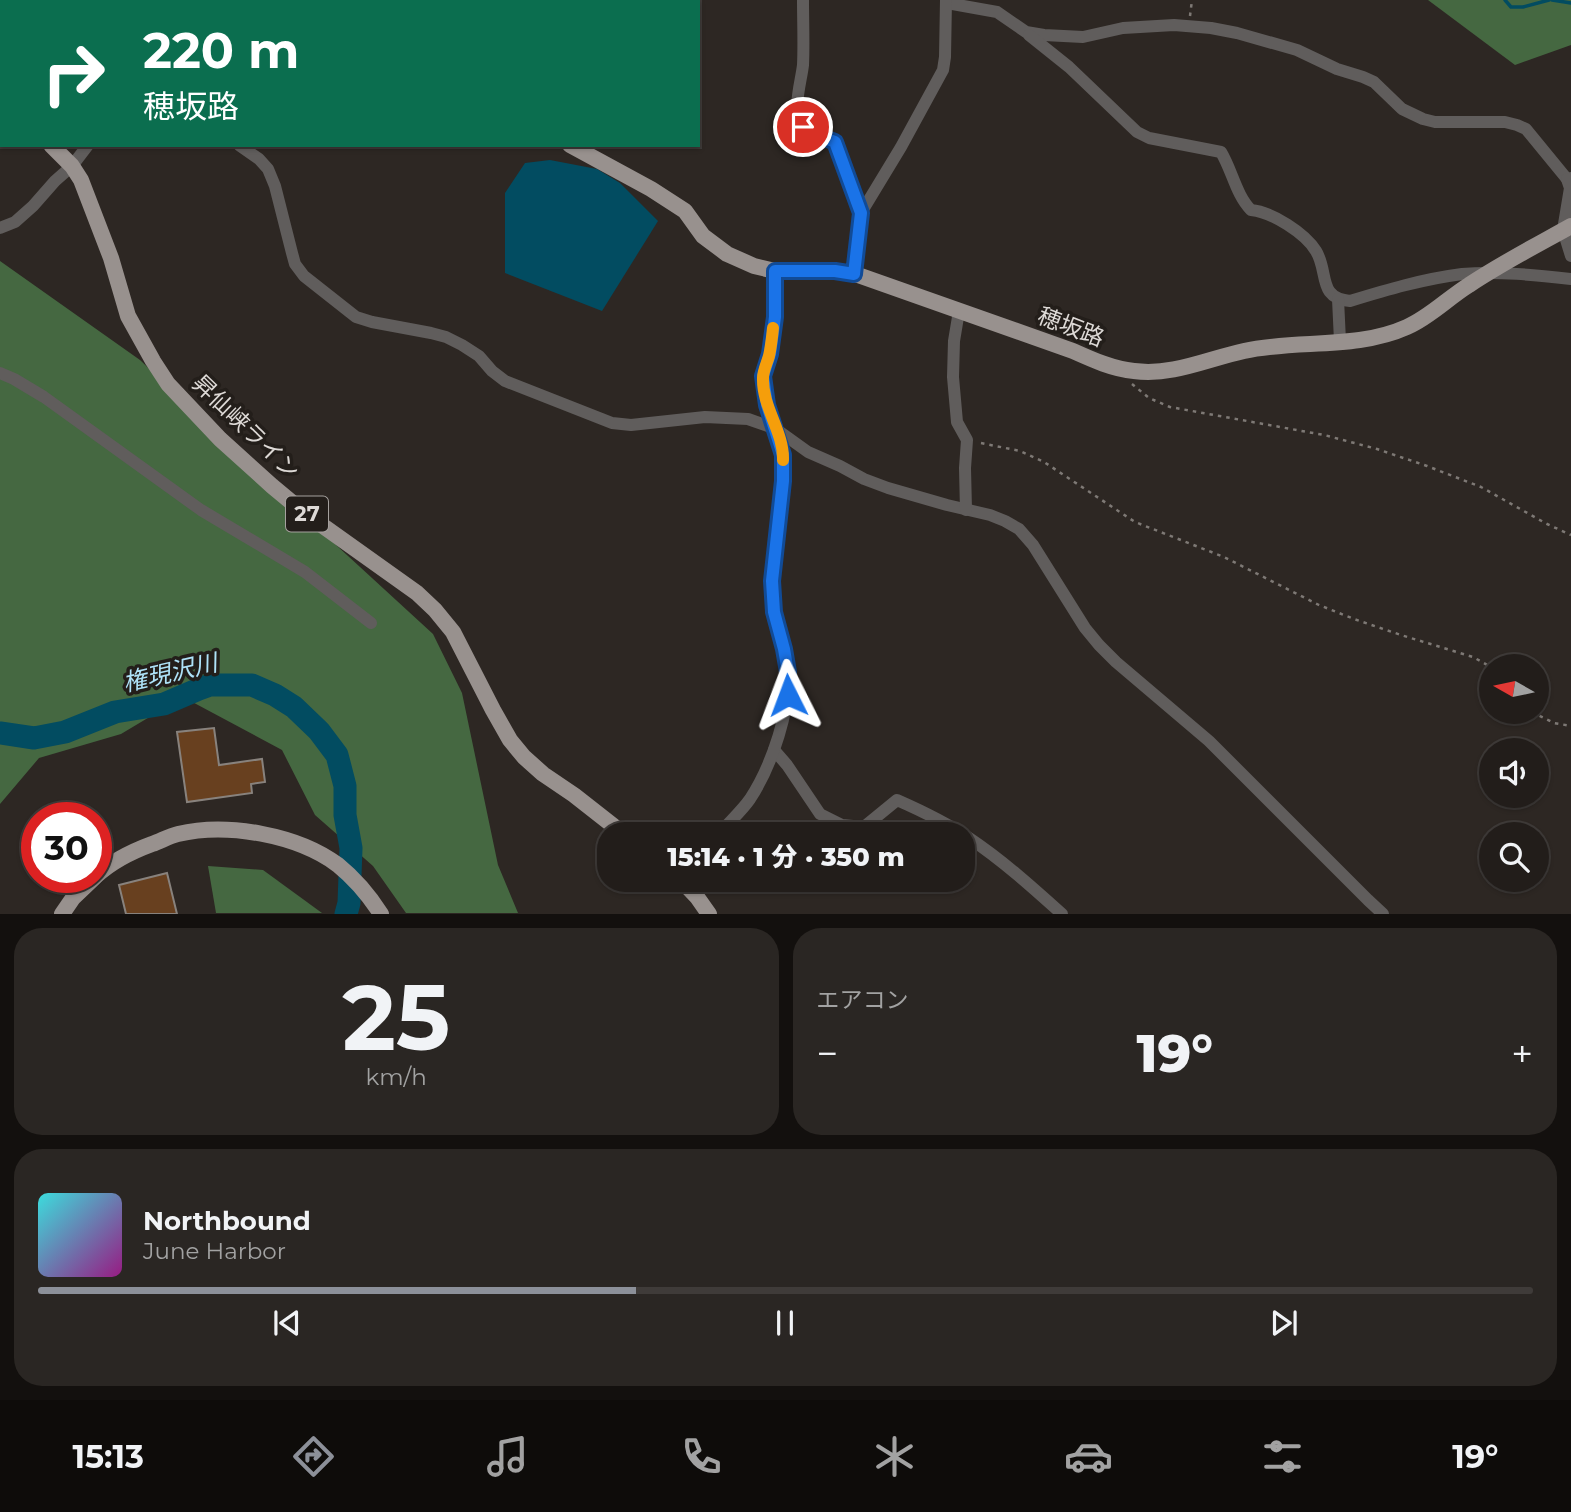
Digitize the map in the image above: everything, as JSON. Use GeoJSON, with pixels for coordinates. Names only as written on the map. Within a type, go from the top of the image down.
{"type":"FeatureCollection","features":[{"type":"Feature","properties":{"kind":"main road","name":"昇仙峡ライン"},"geometry":{"type":"LineString","coordinates":[[53,147],[72,166],[81,180],[111,258],[128,316],[168,384],[220,439],[272,486],[302,511],[417,593],[435,610],[453,632],[510,740],[543,774],[608,822]]}},
{"type":"Feature","properties":{"kind":"main road","name":"穂坂路"},"geometry":{"type":"LineString","coordinates":[[574,147],[651,189],[685,211],[703,236],[727,254],[754,266],[775,271],[835,271],[876,280],[1106,365],[1135,372],[1171,371],[1244,351],[1279,345],[1371,338],[1408,327],[1486,273],[1567,228]]}},
{"type":"Feature","properties":{"kind":"main road"},"geometry":{"type":"LineString","coordinates":[[112,865],[137,849],[178,834],[235,830],[272,835],[337,864],[382,914]]}},
{"type":"Feature","properties":{"kind":"main road"},"geometry":{"type":"LineString","coordinates":[[692,892],[709,914]]}},
{"type":"Feature","properties":{"kind":"main road"},"geometry":{"type":"LineString","coordinates":[[62,914],[78,893]]}},
{"type":"Feature","properties":{"kind":"street"},"geometry":{"type":"LineString","coordinates":[[803,0],[803,64],[799,117],[803,127],[810,132],[835,142],[861,213]]}},
{"type":"Feature","properties":{"kind":"street"},"geometry":{"type":"LineString","coordinates":[[854,274],[861,213],[943,71],[947,1],[997,12],[1069,67],[1138,132],[1149,138],[1220,152],[1228,163],[1245,204],[1251,210],[1261,211],[1282,221],[1315,248],[1327,289],[1338,299],[1350,301],[1436,278],[1462,274],[1516,274],[1571,279]]}},
{"type":"Feature","properties":{"kind":"street"},"geometry":{"type":"LineString","coordinates":[[1026,32],[1083,37],[1123,28],[1174,25],[1211,28],[1297,50],[1337,69],[1363,77],[1374,82],[1402,109],[1423,119],[1435,122],[1505,122],[1517,125],[1526,129],[1569,179],[1567,228],[1571,256]]}},
{"type":"Feature","properties":{"kind":"street"},"geometry":{"type":"LineString","coordinates":[[0,228],[15,222],[72,166],[86,147]]}},
{"type":"Feature","properties":{"kind":"street"},"geometry":{"type":"LineString","coordinates":[[242,147],[268,169],[295,264],[304,276],[356,317],[446,337],[478,356],[505,381],[612,423],[631,425],[705,417],[748,419],[776,429],[808,452],[864,479],[990,515],[1018,529],[1033,545],[1085,628],[1099,645],[1209,741],[1383,914]]}},
{"type":"Feature","properties":{"kind":"street"},"geometry":{"type":"LineString","coordinates":[[730,822],[749,800],[766,770],[788,695],[788,672],[774,612],[772,581],[783,481],[783,455],[767,405],[763,376],[770,354],[775,317],[775,271]]}},
{"type":"Feature","properties":{"kind":"street"},"geometry":{"type":"LineString","coordinates":[[1338,299],[1340,341]]}},
{"type":"Feature","properties":{"kind":"street"},"geometry":{"type":"LineString","coordinates":[[959,311],[954,341],[953,377],[957,422],[967,440],[966,510]]}},
{"type":"Feature","properties":{"kind":"street"},"geometry":{"type":"LineString","coordinates":[[0,373],[44,397],[201,510],[305,572],[371,623]]}},
{"type":"Feature","properties":{"kind":"street"},"geometry":{"type":"LineString","coordinates":[[774,750],[820,814],[842,825],[864,827],[897,800],[969,838],[1018,874],[1062,914]]}},
{"type":"Feature","properties":{"kind":"path"},"geometry":{"type":"LineString","coordinates":[[1119,368],[1135,388],[1149,398],[1170,407],[1324,435],[1377,449],[1481,487],[1571,535]]}},
{"type":"Feature","properties":{"kind":"path"},"geometry":{"type":"LineString","coordinates":[[967,440],[1020,451],[1044,462],[1135,522],[1224,557],[1319,605],[1479,660]]}},
{"type":"Feature","properties":{"kind":"path"},"geometry":{"type":"LineString","coordinates":[[1549,720],[1571,726]]}},
{"type":"Feature","properties":{"kind":"green space"},"geometry":{"type":"Polygon","coordinates":[[[1428,0],[1571,0],[1571,45],[1515,65],[1428,0]]]}},
{"type":"Feature","properties":{"kind":"green space"},"geometry":{"type":"Polygon","coordinates":[[[0,261],[140,360],[250,466],[433,634],[462,693],[498,865],[518,913],[406,913],[373,866],[315,815],[282,750],[183,697],[121,734],[39,758],[0,804],[0,261]]]}},
{"type":"Feature","properties":{"kind":"green space"},"geometry":{"type":"Polygon","coordinates":[[[208,866],[263,870],[322,913],[216,913],[208,866]]]}},
{"type":"Feature","properties":{"kind":"water"},"geometry":{"type":"Polygon","coordinates":[[[550,160],[597,169],[620,183],[658,221],[602,311],[505,273],[505,193],[525,163],[550,160]]]}},
{"type":"Feature","properties":{"kind":"building"},"geometry":{"type":"Polygon","coordinates":[[[214,728],[219,765],[262,759],[265,782],[251,784],[252,793],[187,802],[177,732],[214,728]]]}},
{"type":"Feature","properties":{"kind":"building"},"geometry":{"type":"Polygon","coordinates":[[[167,873],[177,914],[126,914],[119,885],[167,873]]]}},
{"type":"Feature","properties":{"kind":"waterway"},"geometry":{"type":"LineString","coordinates":[[1505,0],[1511,7],[1523,7],[1549,0]]}},
{"type":"Feature","properties":{"kind":"waterway"},"geometry":{"type":"LineString","coordinates":[[1552,0],[1571,3]]}},
{"type":"Feature","properties":{"kind":"waterway","name":"権現沢川"},"geometry":{"type":"LineString","coordinates":[[0,733],[34,738],[65,732],[115,712],[164,704],[210,685],[252,685],[275,695],[294,707],[319,731],[337,755],[345,786],[345,815],[351,848],[349,903],[346,914]]}},
{"type":"Feature","properties":{"kind":"slow traffic"},"geometry":{"type":"LineString","coordinates":[[773,328],[770,354],[763,376],[767,405],[783,460]]}},
{"type":"Feature","properties":{"kind":"route"},"geometry":{"type":"LineString","coordinates":[[788,695],[788,672],[774,612],[772,581],[783,481],[783,455],[767,405],[763,376],[770,354],[775,317],[775,271],[835,271],[854,274],[861,213],[835,142],[803,127]]}}]}
